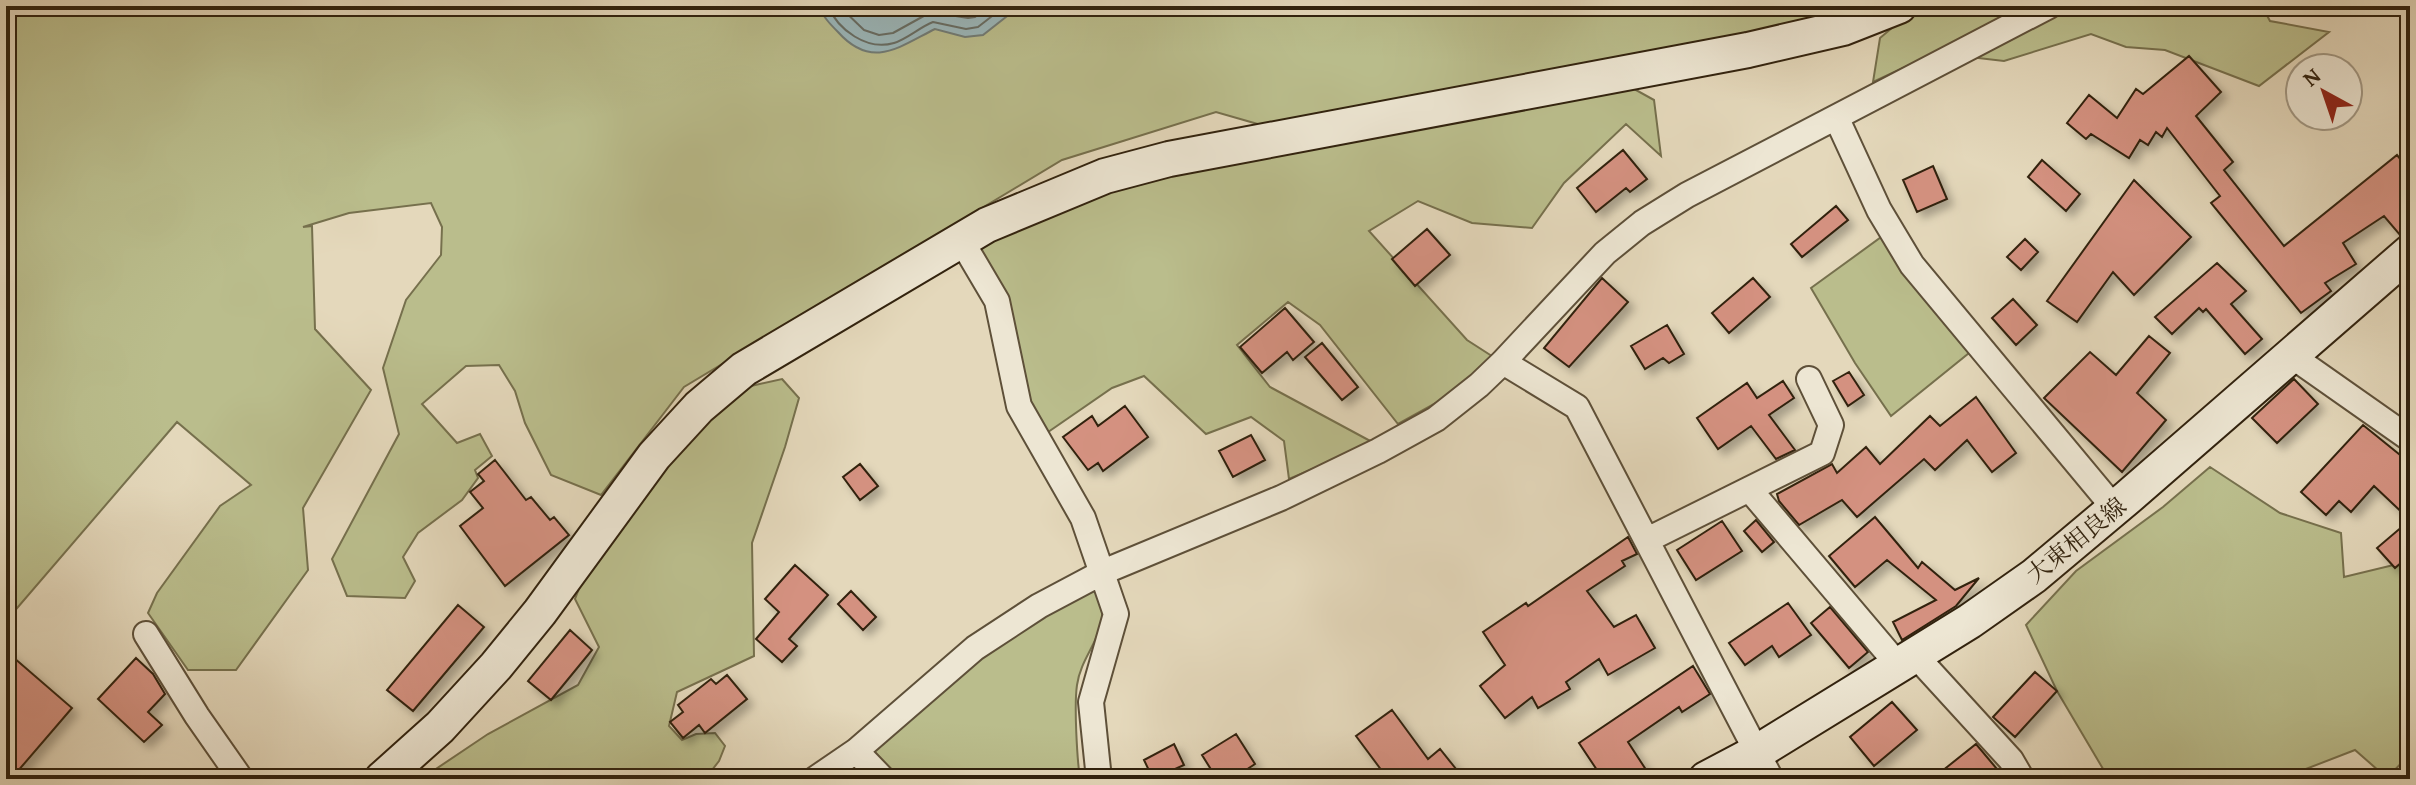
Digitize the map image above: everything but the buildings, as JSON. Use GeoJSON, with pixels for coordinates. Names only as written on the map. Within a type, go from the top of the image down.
{"type":"FeatureCollection","features":[{"type":"Feature","properties":{"kind":"street"},"geometry":{"type":"LineString","coordinates":[[382,779],[440,727],[496,666],[540,612],[654,456],[699,407],[744,369],[987,225],[1105,176],[1169,159],[1748,50],[1843,28],[1899,6]]}},
{"type":"Feature","properties":{"kind":"street"},"geometry":{"type":"LineString","coordinates":[[815,779],[856,751],[975,648],[1039,606],[1103,572],[1281,498],[1436,419],[1479,385],[1605,253],[1642,223],[1687,195],[2049,6]]}},
{"type":"Feature","properties":{"kind":"street"},"geometry":{"type":"LineString","coordinates":[[1837,119],[1879,210],[1912,265],[2115,509]]}},
{"type":"Feature","properties":{"kind":"street"},"geometry":{"type":"LineString","coordinates":[[961,240],[997,301],[1019,406],[1083,518],[1116,614],[1091,702],[1099,779]]}},
{"type":"Feature","properties":{"kind":"street","name":"大東相良線"},"geometry":{"type":"LineString","coordinates":[[1706,779],[1765,765],[1907,660],[2034,576],[2410,252]]}},
{"type":"Feature","properties":{"kind":"street"},"geometry":{"type":"LineString","coordinates":[[2292,356],[2410,439]]}},
{"type":"Feature","properties":{"kind":"street"},"geometry":{"type":"LineString","coordinates":[[1503,362],[1577,407],[1765,765]]}},
{"type":"Feature","properties":{"kind":"street"},"geometry":{"type":"LineString","coordinates":[[1647,540],[1822,453],[1831,425],[1809,379]]}},
{"type":"Feature","properties":{"kind":"street"},"geometry":{"type":"LineString","coordinates":[[1750,490],[1907,660],[2011,760],[2022,779]]}},
{"type":"Feature","properties":{"kind":"street"},"geometry":{"type":"LineString","coordinates":[[146,634],[241,779]]}},
{"type":"Feature","properties":{"kind":"street"},"geometry":{"type":"LineString","coordinates":[[856,751],[883,779]]}},
{"type":"Feature","properties":{"kind":"green space"},"geometry":{"type":"Polygon","coordinates":[[[6,6],[1868,6],[1625,84],[1654,100],[1661,156],[1626,124],[1564,183],[1532,228],[1472,223],[1418,201],[1369,231],[1467,340],[1498,360],[1445,398],[1398,424],[1320,325],[1288,302],[1237,345],[1270,387],[1374,443],[1289,479],[1284,441],[1251,417],[1206,434],[1144,376],[1112,388],[1038,439],[966,241],[1136,173],[1296,135],[1216,112],[1062,160],[684,387],[601,495],[551,475],[525,423],[515,391],[499,365],[466,366],[422,404],[457,443],[480,434],[492,456],[475,470],[478,478],[462,500],[418,533],[403,557],[415,581],[405,598],[347,596],[332,559],[399,434],[383,368],[406,300],[441,255],[442,227],[431,203],[349,213],[303,227],[312,226],[315,329],[371,390],[303,508],[308,570],[236,670],[188,670],[148,613],[157,593],[220,506],[251,485],[177,422],[6,621],[6,6]]]}},
{"type":"Feature","properties":{"kind":"green space"},"geometry":{"type":"Polygon","coordinates":[[[1918,6],[2262,6],[2270,21],[2329,32],[2303,52],[2284,52],[2284,67],[2259,86],[2165,50],[2126,47],[2091,34],[2004,61],[1935,53],[1873,82],[1880,38],[1918,6]]]}},
{"type":"Feature","properties":{"kind":"green space"},"geometry":{"type":"Polygon","coordinates":[[[1884,235],[1969,353],[1891,416],[1855,363],[1811,288],[1884,235]]]}},
{"type":"Feature","properties":{"kind":"green space"},"geometry":{"type":"Polygon","coordinates":[[[782,379],[799,398],[752,543],[754,656],[677,692],[669,726],[682,740],[696,734],[715,733],[725,746],[719,761],[705,779],[642,779],[622,773],[622,779],[421,779],[488,734],[578,685],[599,647],[575,599],[589,563],[635,499],[704,426],[751,386],[782,379]]]}},
{"type":"Feature","properties":{"kind":"green space"},"geometry":{"type":"Polygon","coordinates":[[[2210,467],[2280,513],[2341,533],[2344,577],[2410,561],[2410,754],[2387,778],[2355,750],[2280,779],[2109,779],[2057,691],[2026,625],[2076,571],[2163,507],[2210,467]]]}},
{"type":"Feature","properties":{"kind":"green space"},"geometry":{"type":"Polygon","coordinates":[[[1093,587],[1102,614],[1101,626],[1077,685],[1076,732],[1080,779],[884,779],[856,751],[976,655],[1093,587]]]}},
{"type":"Feature","properties":{"kind":"water"},"geometry":{"type":"Polygon","coordinates":[[[820,6],[1020,6],[983,35],[965,37],[935,29],[897,48],[874,52],[850,44],[827,20],[820,6]]]}}]}
